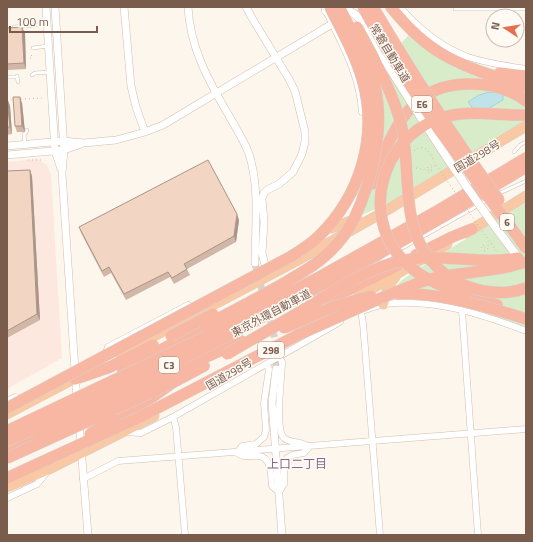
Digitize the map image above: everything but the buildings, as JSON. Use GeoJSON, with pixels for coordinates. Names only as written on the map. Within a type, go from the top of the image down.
{"type":"FeatureCollection","features":[{"type":"Feature","properties":{"kind":"highway"},"geometry":{"type":"LineString","coordinates":[[339,7],[372,78],[377,97],[379,115],[378,138],[373,161],[365,189],[353,220]]}},
{"type":"Feature","properties":{"kind":"highway"},"geometry":{"type":"LineString","coordinates":[[347,7],[388,87],[397,108],[404,141],[411,216],[416,236],[426,255],[433,264],[451,279],[469,287],[480,290],[502,292],[526,288]]}},
{"type":"Feature","properties":{"kind":"highway","name":"常磐自動車道"},"geometry":{"type":"LineString","coordinates":[[362,7],[439,130],[492,195]]}},
{"type":"Feature","properties":{"kind":"highway","name":"常磐自動車道"},"geometry":{"type":"LineString","coordinates":[[373,7],[492,195]]}},
{"type":"Feature","properties":{"kind":"highway"},"geometry":{"type":"LineString","coordinates":[[391,7],[404,23],[436,50],[454,60],[526,87]]}},
{"type":"Feature","properties":{"kind":"highway"},"geometry":{"type":"LineString","coordinates":[[7,408],[290,257],[312,242],[332,221],[350,195],[358,177],[366,146],[368,123],[367,102],[363,81],[355,60],[326,8]]}},
{"type":"Feature","properties":{"kind":"highway"},"geometry":{"type":"LineString","coordinates":[[454,60],[487,70],[526,76]]}},
{"type":"Feature","properties":{"kind":"highway"},"geometry":{"type":"LineString","coordinates":[[91,392],[117,374],[267,293],[318,262],[329,252],[346,232],[367,194],[394,131],[408,110],[423,97],[440,88],[476,84],[502,89],[526,101]]}},
{"type":"Feature","properties":{"kind":"highway"},"geometry":{"type":"LineString","coordinates":[[526,115],[481,113],[462,114],[445,116],[428,123],[408,138],[392,156],[385,172],[380,191],[380,201],[382,218],[390,243],[400,258],[412,268],[424,277],[441,286],[515,311],[526,319]]}},
{"type":"Feature","properties":{"kind":"highway","name":"国道298号"},"geometry":{"type":"LineString","coordinates":[[7,414],[293,263],[387,210],[526,126]]}},
{"type":"Feature","properties":{"kind":"highway","name":"東京外環自動車道"},"geometry":{"type":"LineString","coordinates":[[7,441],[159,371],[237,331],[526,158]]}},
{"type":"Feature","properties":{"kind":"highway","name":"東京外環自動車道"},"geometry":{"type":"LineString","coordinates":[[7,431],[401,242],[526,167]]}},
{"type":"Feature","properties":{"kind":"highway","name":"6"},"geometry":{"type":"LineString","coordinates":[[492,195],[526,235]]}},
{"type":"Feature","properties":{"kind":"highway","name":"6"},"geometry":{"type":"LineString","coordinates":[[492,195],[526,248]]}},
{"type":"Feature","properties":{"kind":"highway","name":"国道298号"},"geometry":{"type":"LineString","coordinates":[[7,487],[49,469],[212,385],[526,196]]}},
{"type":"Feature","properties":{"kind":"highway"},"geometry":{"type":"LineString","coordinates":[[331,228],[387,210]]}},
{"type":"Feature","properties":{"kind":"highway"},"geometry":{"type":"LineString","coordinates":[[7,458],[170,379],[452,237],[472,229]]}},
{"type":"Feature","properties":{"kind":"highway"},"geometry":{"type":"LineString","coordinates":[[77,378],[110,367],[311,263],[332,247],[346,232]]}},
{"type":"Feature","properties":{"kind":"highway"},"geometry":{"type":"LineString","coordinates":[[227,354],[359,276],[383,266],[406,260],[422,258],[441,257],[494,260],[513,259],[526,256]]}},
{"type":"Feature","properties":{"kind":"highway"},"geometry":{"type":"LineString","coordinates":[[33,465],[140,417],[300,334],[375,300],[438,277],[503,268],[526,262]]}},
{"type":"Feature","properties":{"kind":"highway"},"geometry":{"type":"LineString","coordinates":[[383,304],[389,285],[403,270]]}},
{"type":"Feature","properties":{"kind":"highway"},"geometry":{"type":"LineString","coordinates":[[7,454],[26,442],[310,316],[335,306],[366,297],[409,294],[438,297],[526,319]]}},
{"type":"Feature","properties":{"kind":"highway"},"geometry":{"type":"LineString","coordinates":[[7,478],[68,446],[154,396],[170,379]]}},
{"type":"Feature","properties":{"kind":"main road"},"geometry":{"type":"LineString","coordinates":[[360,18],[360,10],[362,7]]}},
{"type":"Feature","properties":{"kind":"main road"},"geometry":{"type":"LineString","coordinates":[[326,8],[353,13],[360,18],[434,139],[500,234],[526,267]]}},
{"type":"Feature","properties":{"kind":"street"},"geometry":{"type":"LineString","coordinates":[[46,7],[55,151],[62,173]]}},
{"type":"Feature","properties":{"kind":"street"},"geometry":{"type":"LineString","coordinates":[[55,7],[64,150],[62,173],[88,535]]}},
{"type":"Feature","properties":{"kind":"street"},"geometry":{"type":"LineString","coordinates":[[124,7],[131,86],[136,107],[145,132]]}},
{"type":"Feature","properties":{"kind":"street"},"geometry":{"type":"LineString","coordinates":[[188,7],[192,34],[198,56],[215,93],[243,141],[252,165],[256,207],[255,263]]}},
{"type":"Feature","properties":{"kind":"street"},"geometry":{"type":"LineString","coordinates":[[246,7],[295,91],[305,132],[305,142],[302,154],[293,172],[279,184],[267,190],[262,198],[264,222],[262,253],[265,265]]}},
{"type":"Feature","properties":{"kind":"street"},"geometry":{"type":"LineString","coordinates":[[400,7],[418,25],[450,48],[484,61],[526,69]]}},
{"type":"Feature","properties":{"kind":"street"},"geometry":{"type":"LineString","coordinates":[[100,364],[108,347],[265,265],[301,248],[331,228],[345,213],[353,197],[360,154],[363,119],[361,98],[353,70],[326,8]]}},
{"type":"Feature","properties":{"kind":"street"},"geometry":{"type":"LineString","coordinates":[[7,146],[63,141],[84,143],[116,140],[145,132],[163,125],[332,24]]}},
{"type":"Feature","properties":{"kind":"street"},"geometry":{"type":"LineString","coordinates":[[7,155],[64,150],[84,143]]}},
{"type":"Feature","properties":{"kind":"street"},"geometry":{"type":"LineString","coordinates":[[123,432],[141,433],[173,417],[332,326],[361,312],[383,304],[406,302],[435,304],[462,310],[526,330]]}},
{"type":"Feature","properties":{"kind":"street"},"geometry":{"type":"LineString","coordinates":[[462,310],[478,535]]}},
{"type":"Feature","properties":{"kind":"street"},"geometry":{"type":"LineString","coordinates":[[361,312],[380,535]]}},
{"type":"Feature","properties":{"kind":"street"},"geometry":{"type":"LineString","coordinates":[[279,356],[282,362],[279,401],[281,435],[287,440],[303,442],[309,447]]}},
{"type":"Feature","properties":{"kind":"street"},"geometry":{"type":"LineString","coordinates":[[237,452],[242,446],[256,444],[264,437],[266,430],[264,403],[269,369],[266,364]]}},
{"type":"Feature","properties":{"kind":"street"},"geometry":{"type":"LineString","coordinates":[[276,369],[272,403],[282,535]]}},
{"type":"Feature","properties":{"kind":"street"},"geometry":{"type":"LineString","coordinates":[[7,401],[15,397],[21,398],[30,403]]}},
{"type":"Feature","properties":{"kind":"street"},"geometry":{"type":"LineString","coordinates":[[173,417],[176,427],[185,535]]}},
{"type":"Feature","properties":{"kind":"street"},"geometry":{"type":"LineString","coordinates":[[84,479],[118,461],[526,430]]}},
{"type":"Feature","properties":{"kind":"street"},"geometry":{"type":"LineString","coordinates":[[279,492],[284,484],[284,464],[287,458],[292,455],[304,453],[309,447]]}},
{"type":"Feature","properties":{"kind":"street"},"geometry":{"type":"LineString","coordinates":[[237,452],[244,457],[259,456],[265,459],[271,470],[272,486],[279,492]]}},
{"type":"Feature","properties":{"kind":"street"},"geometry":{"type":"LineString","coordinates":[[7,498],[36,484],[49,469]]}},
{"type":"Feature","properties":{"kind":"lane"},"geometry":{"type":"LineString","coordinates":[[455,7],[455,9],[485,8]]}},
{"type":"Feature","properties":{"kind":"lane"},"geometry":{"type":"LineString","coordinates":[[14,27],[47,24]]}},
{"type":"Feature","properties":{"kind":"lane"},"geometry":{"type":"LineString","coordinates":[[34,49],[49,46]]}},
{"type":"Feature","properties":{"kind":"lane"},"geometry":{"type":"LineString","coordinates":[[35,69],[34,74],[50,72]]}},
{"type":"Feature","properties":{"kind":"lane"},"geometry":{"type":"LineString","coordinates":[[7,77],[17,77],[18,82]]}},
{"type":"Feature","properties":{"kind":"lane"},"geometry":{"type":"LineString","coordinates":[[25,145],[24,134],[27,130]]}},
{"type":"Feature","properties":{"kind":"lane"},"geometry":{"type":"LineString","coordinates":[[514,152],[520,145],[526,142]]}},
{"type":"Feature","properties":{"kind":"lane"},"geometry":{"type":"LineString","coordinates":[[376,276],[378,264],[385,258],[506,190],[526,181]]}},
{"type":"Feature","properties":{"kind":"path"},"geometry":{"type":"LineString","coordinates":[[30,58],[32,58],[31,51],[34,49]]}},
{"type":"Feature","properties":{"kind":"path"},"geometry":{"type":"LineString","coordinates":[[7,99],[45,98]]}},
{"type":"Feature","properties":{"kind":"path"},"geometry":{"type":"LineString","coordinates":[[412,153],[419,148],[430,152],[436,165],[492,242],[498,254]]}},
{"type":"Feature","properties":{"kind":"path"},"geometry":{"type":"LineString","coordinates":[[28,160],[42,160]]}},
{"type":"Feature","properties":{"kind":"path"},"geometry":{"type":"LineString","coordinates":[[413,166],[419,170],[422,170],[432,165]]}},
{"type":"Feature","properties":{"kind":"path"},"geometry":{"type":"LineString","coordinates":[[432,170],[429,173],[427,171],[436,165]]}},
{"type":"Feature","properties":{"kind":"path"},"geometry":{"type":"LineString","coordinates":[[484,245],[481,247],[483,249],[492,242]]}},
{"type":"Feature","properties":{"kind":"path"},"geometry":{"type":"LineString","coordinates":[[482,253],[490,247]]}},
{"type":"Feature","properties":{"kind":"shaded area"},"geometry":{"type":"Polygon","coordinates":[[[38,159],[47,165],[51,175],[62,358],[7,389],[7,162],[38,159]]]}},
{"type":"Feature","properties":{"kind":"green space"},"geometry":{"type":"Polygon","coordinates":[[[415,28],[440,47],[459,57],[493,69],[526,74],[526,121],[399,198],[362,215],[356,194],[364,141],[361,87],[415,28]],[[479,95],[468,102],[482,112],[490,107],[479,95]]]}},
{"type":"Feature","properties":{"kind":"green space"},"geometry":{"type":"Polygon","coordinates":[[[526,203],[526,327],[440,303],[408,300],[392,291],[402,280],[441,254],[526,203]]]}},
{"type":"Feature","properties":{"kind":"water"},"geometry":{"type":"Polygon","coordinates":[[[489,92],[501,93],[503,100],[482,112],[476,112],[468,102],[479,95],[489,92]]]}},
{"type":"Feature","properties":{"kind":"tunnel"},"geometry":{"type":"LineString","coordinates":[[255,263],[264,298]]}},
{"type":"Feature","properties":{"kind":"tunnel"},"geometry":{"type":"LineString","coordinates":[[268,310],[276,344],[276,369]]}},
{"type":"Feature","properties":{"kind":"district","name":"上口二丁目"},"geometry":{"type":"Point","coordinates":[297,464]}}]}
